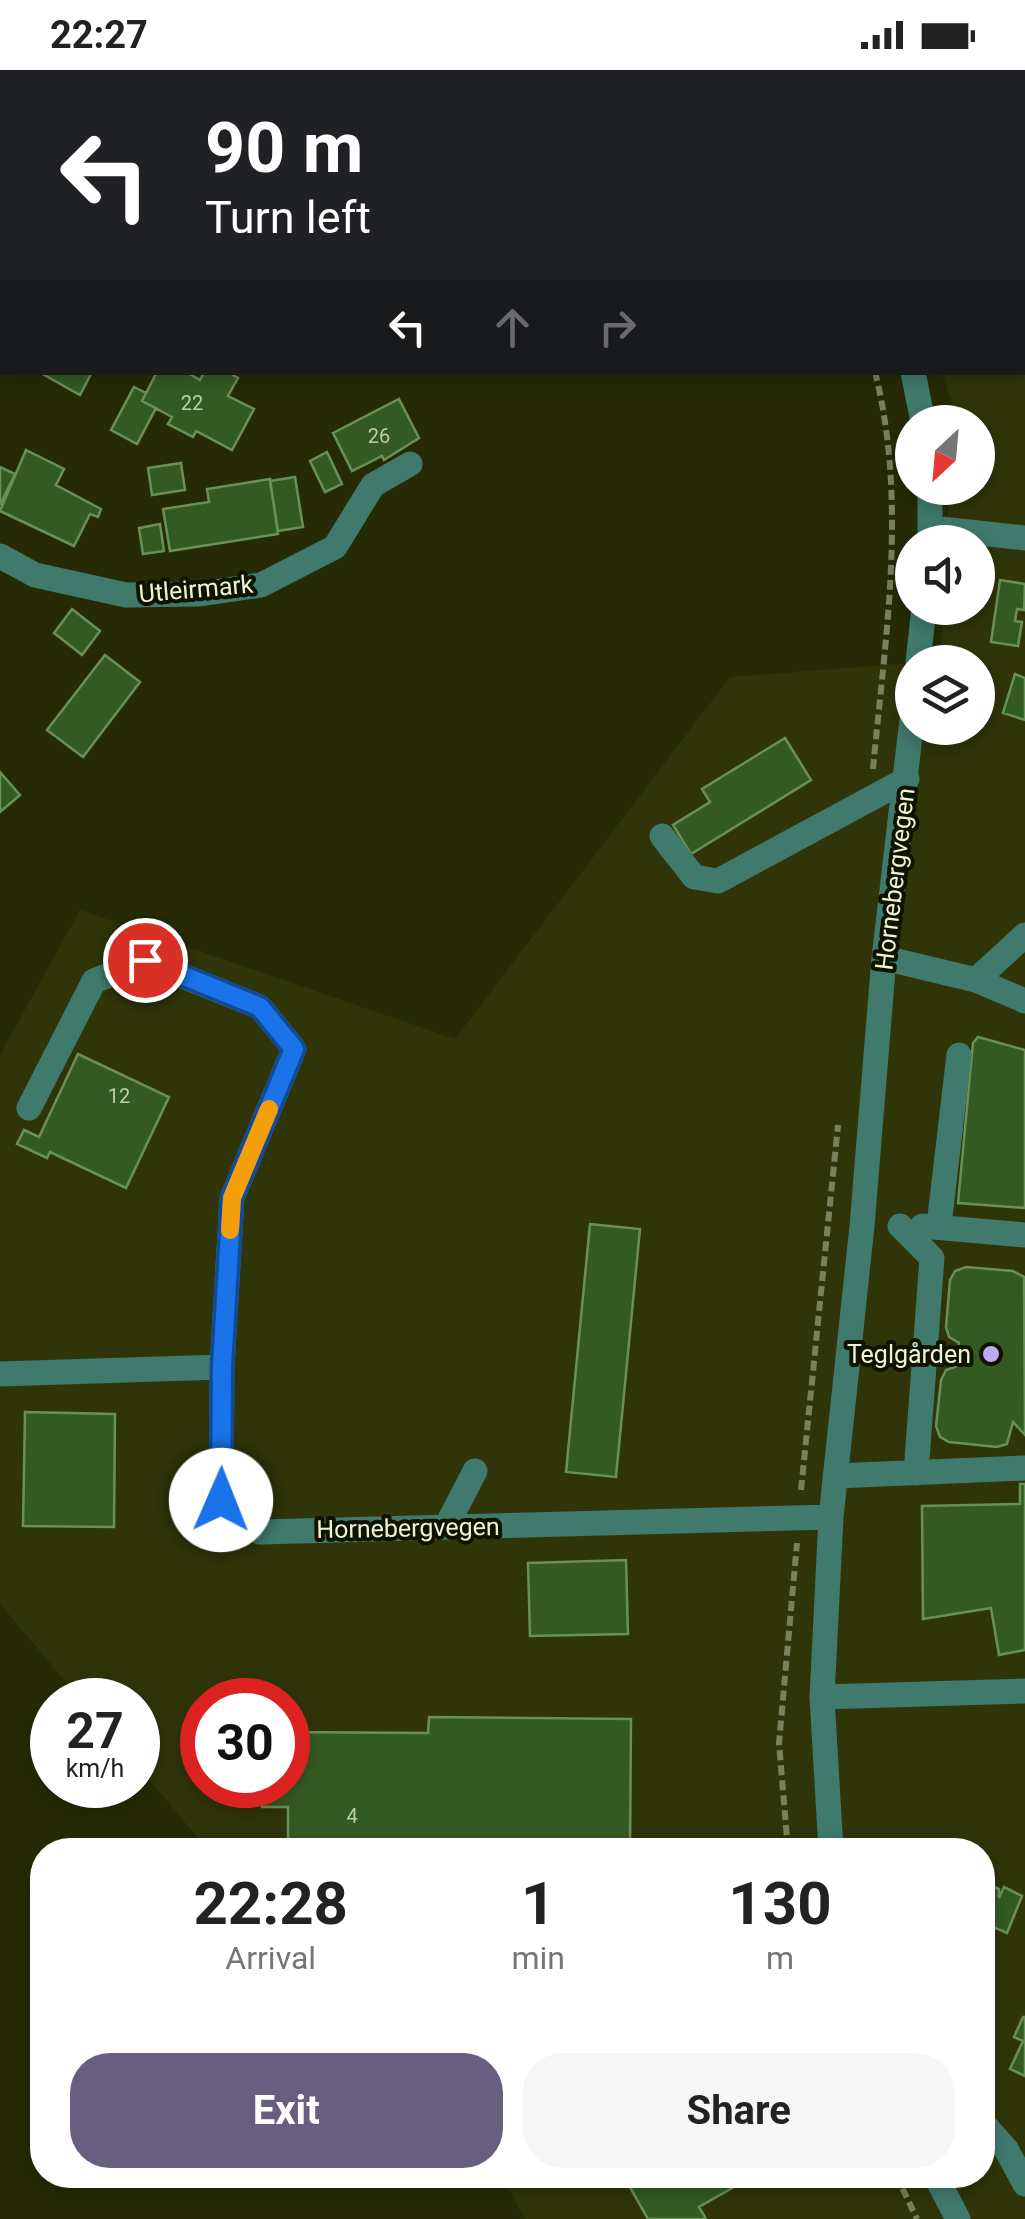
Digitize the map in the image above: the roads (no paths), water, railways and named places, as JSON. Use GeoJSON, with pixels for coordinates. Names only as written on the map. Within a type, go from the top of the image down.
{"type":"FeatureCollection","features":[{"type":"Feature","properties":{"kind":"street"},"geometry":{"type":"LineString","coordinates":[[914,375],[920,405]]}},
{"type":"Feature","properties":{"kind":"street","name":"Utleirmark"},"geometry":{"type":"LineString","coordinates":[[0,556],[34,575],[126,596],[200,594],[261,585],[336,547],[373,485],[410,464]]}},
{"type":"Feature","properties":{"kind":"street"},"geometry":{"type":"LineString","coordinates":[[995,537],[1025,538]]}},
{"type":"Feature","properties":{"kind":"street","name":"Hornebergvegen"},"geometry":{"type":"LineString","coordinates":[[830,1838],[822,1697],[831,1517],[862,1226],[884,958],[909,745]]}},
{"type":"Feature","properties":{"kind":"street"},"geometry":{"type":"LineString","coordinates":[[662,836],[694,876],[718,881],[906,779]]}},
{"type":"Feature","properties":{"kind":"street"},"geometry":{"type":"LineString","coordinates":[[976,980],[1025,935]]}},
{"type":"Feature","properties":{"kind":"street"},"geometry":{"type":"LineString","coordinates":[[884,958],[976,980],[1025,1001]]}},
{"type":"Feature","properties":{"kind":"street","name":"Hornebergvegen"},"geometry":{"type":"LineString","coordinates":[[29,1108],[94,981],[145,960],[260,1007],[294,1049],[232,1198],[222,1367],[221,1500],[260,1532],[831,1517]]}},
{"type":"Feature","properties":{"kind":"street"},"geometry":{"type":"LineString","coordinates":[[939,1225],[959,1055]]}},
{"type":"Feature","properties":{"kind":"street"},"geometry":{"type":"LineString","coordinates":[[862,1226],[939,1225],[1025,1234]]}},
{"type":"Feature","properties":{"kind":"street"},"geometry":{"type":"LineString","coordinates":[[900,1226],[932,1258],[916,1473]]}},
{"type":"Feature","properties":{"kind":"street"},"geometry":{"type":"LineString","coordinates":[[0,1374],[222,1367]]}},
{"type":"Feature","properties":{"kind":"street"},"geometry":{"type":"LineString","coordinates":[[836,1476],[1025,1468]]}},
{"type":"Feature","properties":{"kind":"street"},"geometry":{"type":"LineString","coordinates":[[446,1527],[475,1471]]}},
{"type":"Feature","properties":{"kind":"street"},"geometry":{"type":"LineString","coordinates":[[822,1697],[1025,1691]]}},
{"type":"Feature","properties":{"kind":"street"},"geometry":{"type":"LineString","coordinates":[[995,2137],[1025,2184]]}},
{"type":"Feature","properties":{"kind":"street"},"geometry":{"type":"LineString","coordinates":[[942,2188],[958,2219]]}},
{"type":"Feature","properties":{"kind":"place","name":"Teglgården"},"geometry":{"type":"Point","coordinates":[991,1354]}}]}
